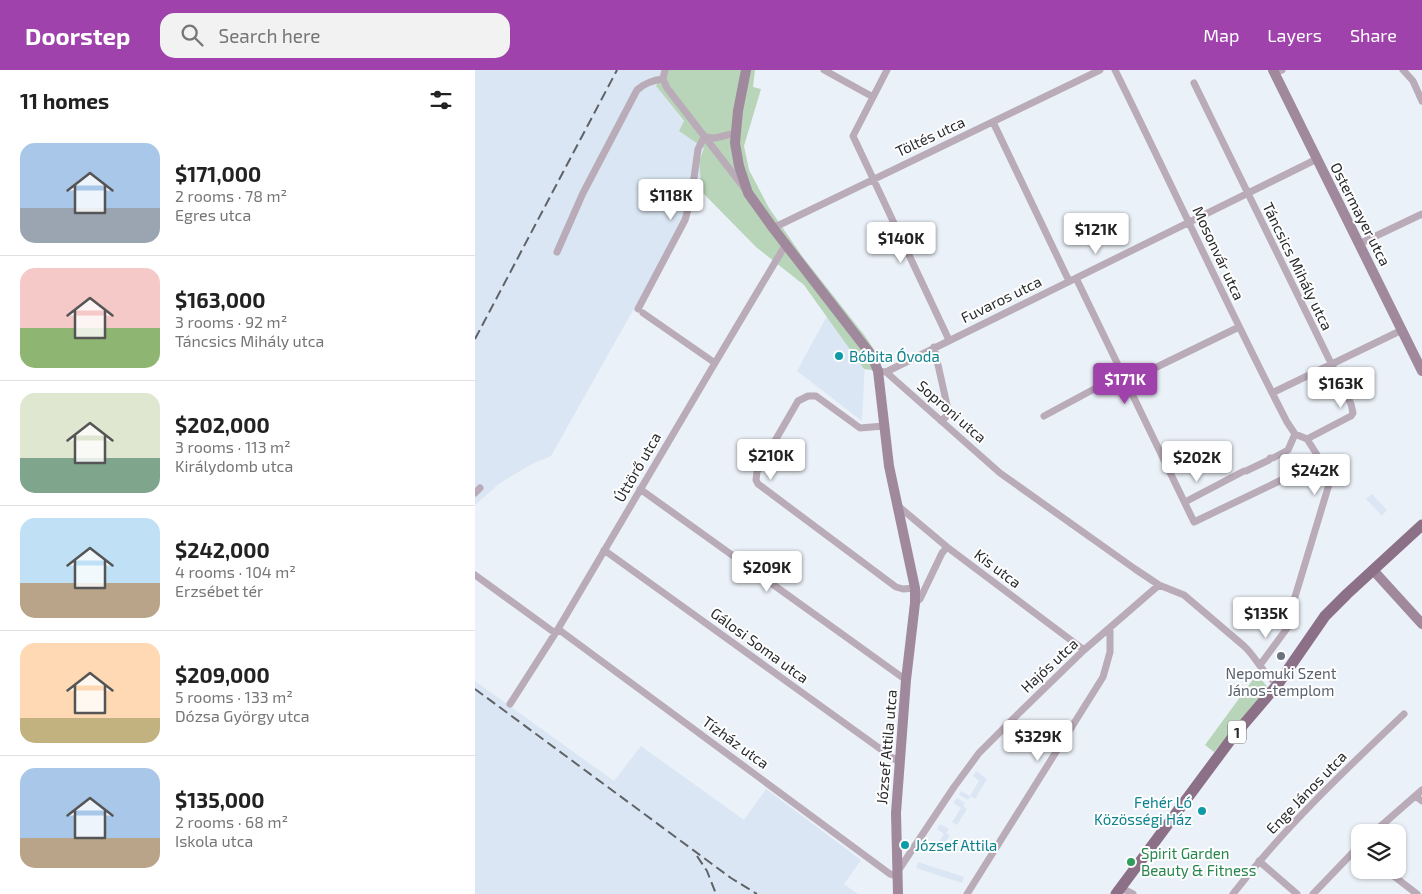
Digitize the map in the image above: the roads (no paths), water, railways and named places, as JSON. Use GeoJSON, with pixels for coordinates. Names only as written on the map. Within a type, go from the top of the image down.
{"type":"FeatureCollection","features":[{"type":"Feature","properties":{"kind":"main road","name":"1"},"geometry":{"type":"LineString","coordinates":[[1118,891],[1232,738],[1278,684],[1325,616],[1422,525]]}},
{"type":"Feature","properties":{"kind":"street"},"geometry":{"type":"LineString","coordinates":[[665,70],[663,79],[667,88],[748,193]]}},
{"type":"Feature","properties":{"kind":"street","name":"Soproni utca"},"geometry":{"type":"LineString","coordinates":[[746,70],[735,143],[738,161],[748,193],[882,371],[1000,473],[1159,585],[1184,595],[1244,646],[1270,679],[1278,684]]}},
{"type":"Feature","properties":{"kind":"street"},"geometry":{"type":"LineString","coordinates":[[824,70],[873,97]]}},
{"type":"Feature","properties":{"kind":"street"},"geometry":{"type":"LineString","coordinates":[[887,70],[853,136],[949,340]]}},
{"type":"Feature","properties":{"kind":"street","name":"Töltés utca"},"geometry":{"type":"LineString","coordinates":[[773,228],[1100,70]]}},
{"type":"Feature","properties":{"kind":"street","name":"Mosonvár utca"},"geometry":{"type":"LineString","coordinates":[[1115,70],[1239,327],[1287,422],[1295,434]]}},
{"type":"Feature","properties":{"kind":"street"},"geometry":{"type":"LineString","coordinates":[[1403,70],[1413,81],[1422,101]]}},
{"type":"Feature","properties":{"kind":"street","name":"Ostermayer utca"},"geometry":{"type":"LineString","coordinates":[[1277,71],[1317,159],[1422,371]]}},
{"type":"Feature","properties":{"kind":"street"},"geometry":{"type":"LineString","coordinates":[[557,252],[583,193],[637,90],[644,84],[663,79]]}},
{"type":"Feature","properties":{"kind":"street","name":"Táncsics Mihály utca"},"geometry":{"type":"LineString","coordinates":[[1194,83],[1351,404],[1353,413],[1351,416],[1307,439]]}},
{"type":"Feature","properties":{"kind":"street"},"geometry":{"type":"LineString","coordinates":[[993,122],[1069,281]]}},
{"type":"Feature","properties":{"kind":"street"},"geometry":{"type":"LineString","coordinates":[[704,137],[715,138],[736,133]]}},
{"type":"Feature","properties":{"kind":"street"},"geometry":{"type":"LineString","coordinates":[[704,137],[698,149],[691,199],[685,220],[640,311],[715,363]]}},
{"type":"Feature","properties":{"kind":"street","name":"Fuvaros utca"},"geometry":{"type":"LineString","coordinates":[[882,371],[1317,159]]}},
{"type":"Feature","properties":{"kind":"street"},"geometry":{"type":"LineString","coordinates":[[1359,244],[1422,214]]}},
{"type":"Feature","properties":{"kind":"street","name":"Úttörő utca"},"geometry":{"type":"LineString","coordinates":[[510,704],[605,550],[787,244]]}},
{"type":"Feature","properties":{"kind":"street"},"geometry":{"type":"LineString","coordinates":[[1076,278],[1194,522],[1321,461]]}},
{"type":"Feature","properties":{"kind":"street"},"geometry":{"type":"LineString","coordinates":[[1126,382],[1239,327]]}},
{"type":"Feature","properties":{"kind":"street"},"geometry":{"type":"LineString","coordinates":[[1272,393],[1402,330]]}},
{"type":"Feature","properties":{"kind":"street"},"geometry":{"type":"LineString","coordinates":[[934,347],[949,414],[941,421]]}},
{"type":"Feature","properties":{"kind":"street","name":"József Attila utca"},"geometry":{"type":"LineString","coordinates":[[882,371],[884,426],[889,466],[915,588],[896,813],[898,894]]}},
{"type":"Feature","properties":{"kind":"street"},"geometry":{"type":"LineString","coordinates":[[1044,416],[1122,374]]}},
{"type":"Feature","properties":{"kind":"street"},"geometry":{"type":"LineString","coordinates":[[884,426],[860,428],[816,396],[807,396],[797,401],[757,472],[756,480],[758,484],[896,587],[903,589],[915,588]]}},
{"type":"Feature","properties":{"kind":"street"},"geometry":{"type":"LineString","coordinates":[[1185,502],[1288,450],[1295,434],[1307,439],[1326,469],[1330,481],[1288,620],[1288,628],[1260,665]]}},
{"type":"Feature","properties":{"kind":"street"},"geometry":{"type":"LineString","coordinates":[[640,489],[906,680]]}},
{"type":"Feature","properties":{"kind":"street","name":"Kis utca"},"geometry":{"type":"LineString","coordinates":[[896,505],[947,547],[1085,650]]}},
{"type":"Feature","properties":{"kind":"street","name":"József Attila utca"},"geometry":{"type":"LineString","coordinates":[[915,603],[920,599],[942,553],[947,547]]}},
{"type":"Feature","properties":{"kind":"street","name":"Gálosi Soma utca"},"geometry":{"type":"LineString","coordinates":[[605,550],[900,763]]}},
{"type":"Feature","properties":{"kind":"street"},"geometry":{"type":"LineString","coordinates":[[1373,570],[1422,624]]}},
{"type":"Feature","properties":{"kind":"street","name":"Tízház utca"},"geometry":{"type":"LineString","coordinates":[[475,575],[556,631],[890,874],[898,874]]}},
{"type":"Feature","properties":{"kind":"street","name":"Hajós utca"},"geometry":{"type":"LineString","coordinates":[[898,874],[954,787],[979,753],[1085,650],[1159,585]]}},
{"type":"Feature","properties":{"kind":"street"},"geometry":{"type":"LineString","coordinates":[[967,894],[1103,677],[1110,652],[1110,628]]}},
{"type":"Feature","properties":{"kind":"street","name":"Enge János utca"},"geometry":{"type":"LineString","coordinates":[[1233,894],[1259,861],[1326,788],[1404,714]]}},
{"type":"Feature","properties":{"kind":"street"},"geometry":{"type":"LineString","coordinates":[[1383,824],[1422,790]]}},
{"type":"Feature","properties":{"kind":"street"},"geometry":{"type":"LineString","coordinates":[[1415,796],[1422,801]]}},
{"type":"Feature","properties":{"kind":"street"},"geometry":{"type":"LineString","coordinates":[[1313,894],[1351,856]]}},
{"type":"Feature","properties":{"kind":"street"},"geometry":{"type":"LineString","coordinates":[[1259,861],[1297,894]]}},
{"type":"Feature","properties":{"kind":"street"},"geometry":{"type":"LineString","coordinates":[[1398,879],[1417,894]]}},
{"type":"Feature","properties":{"kind":"street"},"geometry":{"type":"LineString","coordinates":[[1118,891],[1133,894]]}},
{"type":"Feature","properties":{"kind":"railway"},"geometry":{"type":"LineString","coordinates":[[475,339],[617,70]]}},
{"type":"Feature","properties":{"kind":"railway"},"geometry":{"type":"LineString","coordinates":[[475,689],[731,878],[757,894]]}},
{"type":"Feature","properties":{"kind":"railway"},"geometry":{"type":"LineString","coordinates":[[697,856],[707,871],[716,894]]}},
{"type":"Feature","properties":{"kind":"place","name":"Bóbita Óvoda"},"geometry":{"type":"Point","coordinates":[839,356]}},
{"type":"Feature","properties":{"kind":"place","name":"Nepomuki Szent János-templom"},"geometry":{"type":"Point","coordinates":[1281,656]}},
{"type":"Feature","properties":{"kind":"place","name":"Fehér Ló Közösségi Ház"},"geometry":{"type":"Point","coordinates":[1202,811]}},
{"type":"Feature","properties":{"kind":"place","name":"József Attila"},"geometry":{"type":"Point","coordinates":[905,845]}},
{"type":"Feature","properties":{"kind":"place","name":"Spirit Garden Beauty & Fitness"},"geometry":{"type":"Point","coordinates":[1131,862]}}]}
